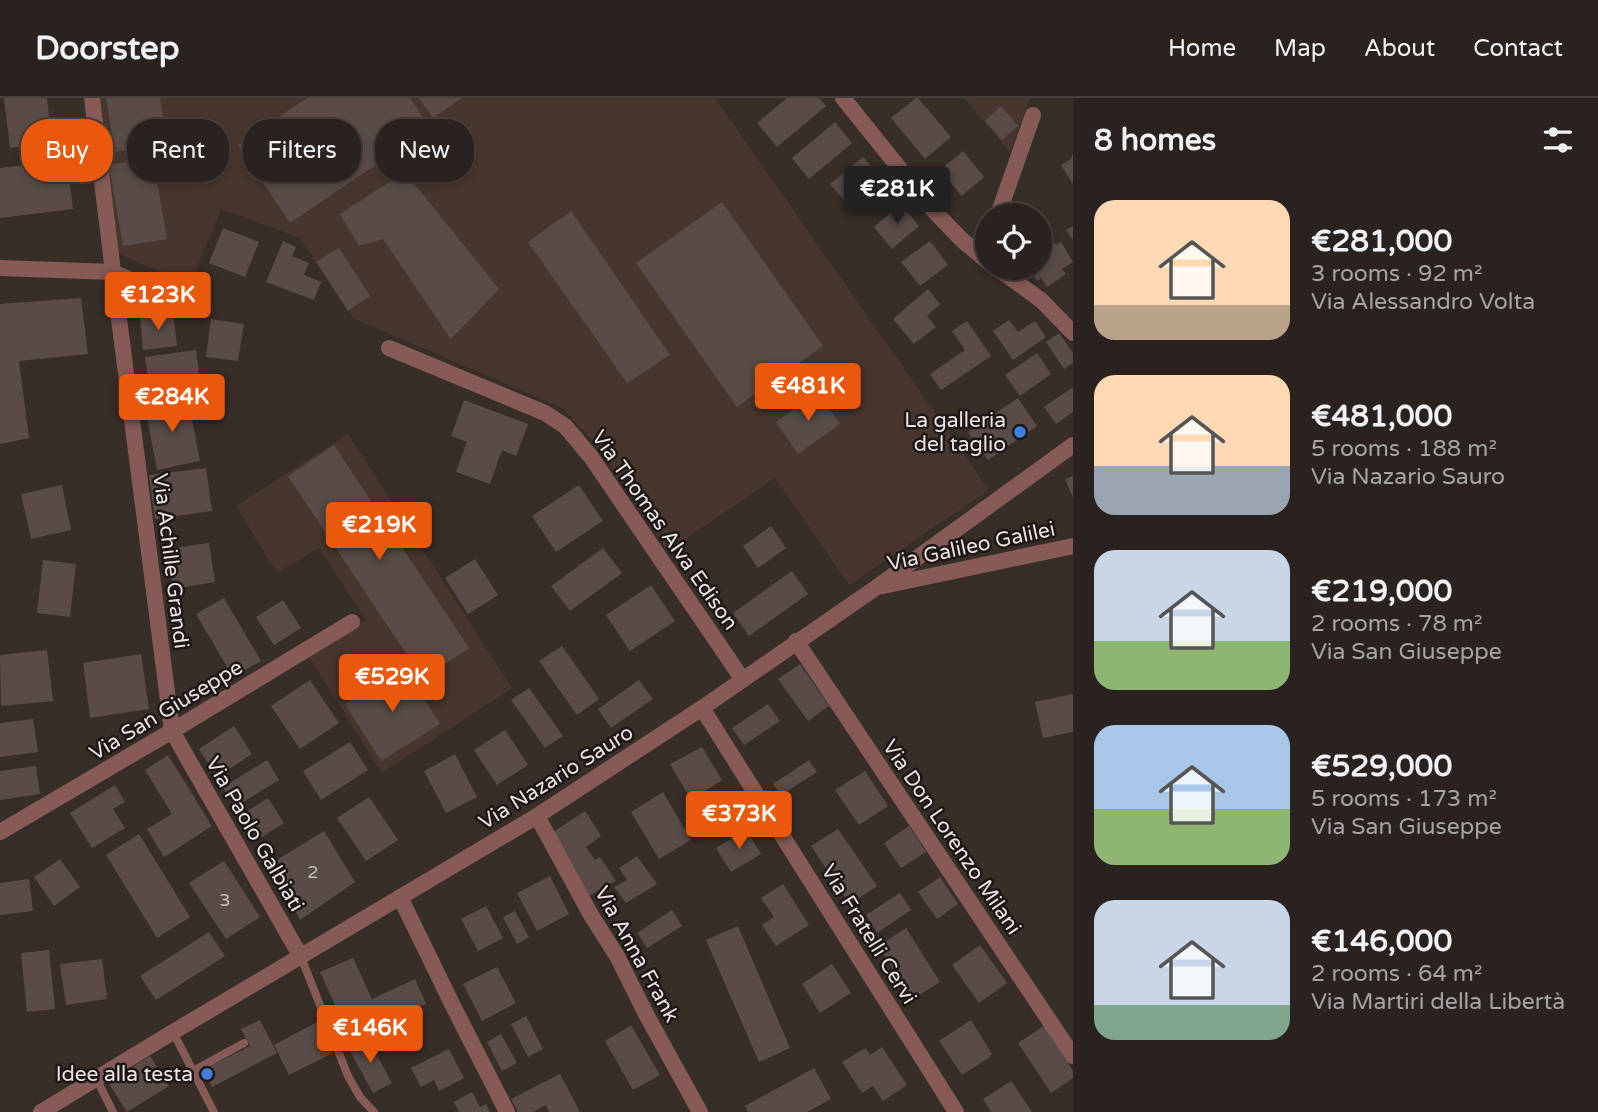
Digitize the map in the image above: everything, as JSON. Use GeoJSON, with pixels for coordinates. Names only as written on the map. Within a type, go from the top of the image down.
{"type":"FeatureCollection","features":[{"type":"Feature","properties":{"kind":"street","name":"Via Achille Grandi"},"geometry":{"type":"LineString","coordinates":[[92,98],[172,732]]}},
{"type":"Feature","properties":{"kind":"street"},"geometry":{"type":"LineString","coordinates":[[843,98],[933,210],[962,240],[975,248]]}},
{"type":"Feature","properties":{"kind":"street"},"geometry":{"type":"LineString","coordinates":[[1002,203],[1033,115]]}},
{"type":"Feature","properties":{"kind":"street"},"geometry":{"type":"LineString","coordinates":[[0,268],[113,272],[195,308]]}},
{"type":"Feature","properties":{"kind":"street"},"geometry":{"type":"LineString","coordinates":[[1013,280],[1042,301],[1073,333]]}},
{"type":"Feature","properties":{"kind":"street","name":"Via Thomas Alva Edison"},"geometry":{"type":"LineString","coordinates":[[388,348],[537,410],[565,426],[591,457],[743,680]]}},
{"type":"Feature","properties":{"kind":"street","name":"Via Nazario Sauro"},"geometry":{"type":"LineString","coordinates":[[41,1112],[537,816],[743,680],[1073,445]]}},
{"type":"Feature","properties":{"kind":"street","name":"Via Galileo Galilei"},"geometry":{"type":"LineString","coordinates":[[877,587],[1073,546]]}},
{"type":"Feature","properties":{"kind":"street","name":"Via San Giuseppe"},"geometry":{"type":"LineString","coordinates":[[0,832],[172,732],[352,622]]}},
{"type":"Feature","properties":{"kind":"street","name":"Via Don Lorenzo Milani"},"geometry":{"type":"LineString","coordinates":[[796,641],[1073,1056]]}},
{"type":"Feature","properties":{"kind":"street","name":"Via Fratelli Cervi"},"geometry":{"type":"LineString","coordinates":[[702,708],[956,1112]]}},
{"type":"Feature","properties":{"kind":"street","name":"Via Paolo Galbiati"},"geometry":{"type":"LineString","coordinates":[[172,732],[301,957]]}},
{"type":"Feature","properties":{"kind":"street","name":"Via Anna Frank"},"geometry":{"type":"LineString","coordinates":[[537,816],[591,915],[617,956],[700,1112]]}},
{"type":"Feature","properties":{"kind":"street"},"geometry":{"type":"LineString","coordinates":[[400,897],[507,1112]]}},
{"type":"Feature","properties":{"kind":"lane"},"geometry":{"type":"LineString","coordinates":[[301,957],[348,1076],[360,1097],[374,1112]]}},
{"type":"Feature","properties":{"kind":"lane"},"geometry":{"type":"LineString","coordinates":[[173,1032],[214,1112]]}},
{"type":"Feature","properties":{"kind":"lane"},"geometry":{"type":"LineString","coordinates":[[193,1071],[244,1043]]}},
{"type":"Feature","properties":{"kind":"lane"},"geometry":{"type":"LineString","coordinates":[[96,1077],[113,1112]]}},
{"type":"Feature","properties":{"kind":"shaded area"},"geometry":{"type":"Polygon","coordinates":[[[85,98],[715,98],[989,490],[849,585],[775,478],[668,551],[596,444],[562,408],[353,318],[300,238],[221,209],[190,284],[103,247],[95,182],[113,182],[113,119],[88,119],[85,98]]]}},
{"type":"Feature","properties":{"kind":"shaded area"},"geometry":{"type":"Polygon","coordinates":[[[964,98],[1030,98],[1010,152],[964,98]]]}},
{"type":"Feature","properties":{"kind":"shaded area"},"geometry":{"type":"Polygon","coordinates":[[[348,434],[512,688],[382,773],[308,655],[366,620],[319,548],[277,573],[236,506],[348,434]]]}},
{"type":"Feature","properties":{"kind":"building"},"geometry":{"type":"Polygon","coordinates":[[[4,98],[47,98],[49,119],[21,119],[21,147],[10,148],[4,98]]]}},
{"type":"Feature","properties":{"kind":"building"},"geometry":{"type":"Polygon","coordinates":[[[106,98],[160,98],[163,119],[127,119],[127,150],[115,152],[113,119],[110,119],[106,98]]]}},
{"type":"Feature","properties":{"kind":"building"},"geometry":{"type":"Polygon","coordinates":[[[307,98],[410,98],[424,119],[375,119],[375,165],[361,175],[361,119],[276,119],[307,98]]]}},
{"type":"Feature","properties":{"kind":"building"},"geometry":{"type":"Polygon","coordinates":[[[419,98],[462,98],[433,118],[419,98]]]}},
{"type":"Feature","properties":{"kind":"building"},"geometry":{"type":"Polygon","coordinates":[[[787,98],[819,98],[826,106],[777,147],[757,123],[787,98]]]}},
{"type":"Feature","properties":{"kind":"building"},"geometry":{"type":"Polygon","coordinates":[[[916,98],[951,137],[925,159],[891,118],[916,98]]]}},
{"type":"Feature","properties":{"kind":"building"},"geometry":{"type":"Polygon","coordinates":[[[1001,106],[1018,126],[1002,140],[985,121],[1001,106]]]}},
{"type":"Feature","properties":{"kind":"building"},"geometry":{"type":"Polygon","coordinates":[[[835,122],[852,143],[809,179],[792,158],[835,122]]]}},
{"type":"Feature","properties":{"kind":"building"},"geometry":{"type":"Polygon","coordinates":[[[963,151],[984,177],[962,196],[940,170],[963,151]]]}},
{"type":"Feature","properties":{"kind":"building"},"geometry":{"type":"Polygon","coordinates":[[[1073,153],[1073,184],[1061,165],[1071,159],[1073,153]]]}},
{"type":"Feature","properties":{"kind":"building"},"geometry":{"type":"Polygon","coordinates":[[[863,157],[886,183],[853,211],[830,184],[863,157]]]}},
{"type":"Feature","properties":{"kind":"building"},"geometry":{"type":"Polygon","coordinates":[[[127,162],[127,182],[157,182],[167,239],[123,246],[112,182],[113,164],[127,162]]]}},
{"type":"Feature","properties":{"kind":"building"},"geometry":{"type":"Polygon","coordinates":[[[21,165],[21,182],[70,182],[73,209],[0,218],[0,168],[21,165]]]}},
{"type":"Feature","properties":{"kind":"building"},"geometry":{"type":"Polygon","coordinates":[[[263,182],[350,182],[290,223],[263,182]]]}},
{"type":"Feature","properties":{"kind":"building"},"geometry":{"type":"Polygon","coordinates":[[[390,182],[413,182],[499,289],[451,339],[383,239],[359,246],[340,214],[390,182]]]}},
{"type":"Feature","properties":{"kind":"building"},"geometry":{"type":"Polygon","coordinates":[[[722,202],[823,346],[737,407],[636,263],[722,202]]]}},
{"type":"Feature","properties":{"kind":"building"},"geometry":{"type":"Polygon","coordinates":[[[901,204],[919,226],[892,249],[874,227],[901,204]]]}},
{"type":"Feature","properties":{"kind":"building"},"geometry":{"type":"Polygon","coordinates":[[[571,211],[670,355],[627,383],[528,242],[571,211]]]}},
{"type":"Feature","properties":{"kind":"building"},"geometry":{"type":"Polygon","coordinates":[[[1073,226],[1073,240],[1066,230],[1073,226]]]}},
{"type":"Feature","properties":{"kind":"building"},"geometry":{"type":"Polygon","coordinates":[[[223,228],[259,242],[245,277],[209,263],[223,228]]]}},
{"type":"Feature","properties":{"kind":"building"},"geometry":{"type":"Polygon","coordinates":[[[1052,239],[1056,245],[1061,242],[1073,262],[1062,269],[1066,274],[1047,287],[1042,280],[1052,280],[1052,239]]]}},
{"type":"Feature","properties":{"kind":"building"},"geometry":{"type":"Polygon","coordinates":[[[283,241],[296,247],[292,256],[309,263],[304,275],[321,282],[314,300],[266,282],[283,241]]]}},
{"type":"Feature","properties":{"kind":"building"},"geometry":{"type":"Polygon","coordinates":[[[930,241],[948,265],[920,286],[901,262],[930,241]]]}},
{"type":"Feature","properties":{"kind":"building"},"geometry":{"type":"Polygon","coordinates":[[[339,248],[370,296],[348,311],[316,262],[339,248]]]}},
{"type":"Feature","properties":{"kind":"building"},"geometry":{"type":"Polygon","coordinates":[[[928,289],[940,304],[927,316],[936,327],[914,344],[893,319],[928,289]]]}},
{"type":"Feature","properties":{"kind":"building"},"geometry":{"type":"Polygon","coordinates":[[[81,298],[88,354],[19,361],[29,438],[0,444],[0,304],[81,298]]]}},
{"type":"Feature","properties":{"kind":"building"},"geometry":{"type":"Polygon","coordinates":[[[173,313],[177,346],[143,350],[140,317],[173,313]]]}},
{"type":"Feature","properties":{"kind":"building"},"geometry":{"type":"Polygon","coordinates":[[[211,319],[244,324],[238,361],[206,357],[211,319]]]}},
{"type":"Feature","properties":{"kind":"building"},"geometry":{"type":"Polygon","coordinates":[[[1009,320],[1018,332],[1035,321],[1046,337],[1013,360],[993,331],[1009,320]]]}},
{"type":"Feature","properties":{"kind":"building"},"geometry":{"type":"Polygon","coordinates":[[[967,321],[991,356],[941,390],[930,374],[965,350],[952,331],[967,321]]]}},
{"type":"Feature","properties":{"kind":"building"},"geometry":{"type":"Polygon","coordinates":[[[1059,333],[1073,353],[1073,363],[1064,369],[1046,342],[1059,333]]]}},
{"type":"Feature","properties":{"kind":"building"},"geometry":{"type":"Polygon","coordinates":[[[196,350],[201,386],[150,393],[145,357],[196,350]]]}},
{"type":"Feature","properties":{"kind":"building"},"geometry":{"type":"Polygon","coordinates":[[[1037,353],[1051,374],[1020,396],[1005,375],[1037,353]]]}},
{"type":"Feature","properties":{"kind":"building"},"geometry":{"type":"Polygon","coordinates":[[[1073,387],[1073,412],[1056,424],[1044,407],[1073,387]]]}},
{"type":"Feature","properties":{"kind":"building"},"geometry":{"type":"Polygon","coordinates":[[[818,392],[840,424],[798,454],[776,422],[818,392]]]}},
{"type":"Feature","properties":{"kind":"building"},"geometry":{"type":"Polygon","coordinates":[[[1018,398],[1037,426],[988,460],[968,432],[1018,398]]]}},
{"type":"Feature","properties":{"kind":"building"},"geometry":{"type":"Polygon","coordinates":[[[188,399],[200,461],[157,470],[145,407],[188,399]]]}},
{"type":"Feature","properties":{"kind":"building"},"geometry":{"type":"Polygon","coordinates":[[[464,400],[528,424],[516,456],[502,450],[490,484],[456,472],[467,442],[451,436],[464,400]]]}},
{"type":"Feature","properties":{"kind":"building"},"geometry":{"type":"Polygon","coordinates":[[[334,445],[469,648],[423,679],[288,476],[334,445]]]}},
{"type":"Feature","properties":{"kind":"building"},"geometry":{"type":"Polygon","coordinates":[[[206,468],[212,511],[155,519],[149,475],[206,468]]]}},
{"type":"Feature","properties":{"kind":"building"},"geometry":{"type":"Polygon","coordinates":[[[1073,476],[1073,498],[1065,479],[1073,476]]]}},
{"type":"Feature","properties":{"kind":"building"},"geometry":{"type":"Polygon","coordinates":[[[62,485],[71,530],[31,539],[21,494],[62,485]]]}},
{"type":"Feature","properties":{"kind":"building"},"geometry":{"type":"Polygon","coordinates":[[[579,485],[603,521],[556,552],[532,516],[579,485]]]}},
{"type":"Feature","properties":{"kind":"building"},"geometry":{"type":"Polygon","coordinates":[[[771,526],[786,548],[758,568],[743,546],[771,526]]]}},
{"type":"Feature","properties":{"kind":"building"},"geometry":{"type":"Polygon","coordinates":[[[209,543],[215,582],[173,589],[167,549],[209,543]]]}},
{"type":"Feature","properties":{"kind":"building"},"geometry":{"type":"Polygon","coordinates":[[[603,548],[622,573],[570,611],[551,586],[603,548]]]}},
{"type":"Feature","properties":{"kind":"building"},"geometry":{"type":"Polygon","coordinates":[[[475,559],[498,595],[468,614],[445,578],[475,559]]]}},
{"type":"Feature","properties":{"kind":"building"},"geometry":{"type":"Polygon","coordinates":[[[43,560],[76,564],[70,617],[37,613],[43,560]]]}},
{"type":"Feature","properties":{"kind":"building"},"geometry":{"type":"Polygon","coordinates":[[[792,571],[808,594],[749,636],[733,613],[792,571]]]}},
{"type":"Feature","properties":{"kind":"building"},"geometry":{"type":"Polygon","coordinates":[[[651,585],[675,621],[630,651],[606,615],[651,585]]]}},
{"type":"Feature","properties":{"kind":"building"},"geometry":{"type":"Polygon","coordinates":[[[224,598],[261,661],[233,677],[196,614],[224,598]]]}},
{"type":"Feature","properties":{"kind":"building"},"geometry":{"type":"Polygon","coordinates":[[[283,600],[301,628],[274,645],[256,617],[283,600]]]}},
{"type":"Feature","properties":{"kind":"building"},"geometry":{"type":"Polygon","coordinates":[[[562,646],[599,699],[577,715],[539,661],[562,646]]]}},
{"type":"Feature","properties":{"kind":"building"},"geometry":{"type":"Polygon","coordinates":[[[47,650],[53,701],[1,706],[0,655],[47,650]]]}},
{"type":"Feature","properties":{"kind":"building"},"geometry":{"type":"Polygon","coordinates":[[[141,654],[149,709],[90,718],[83,663],[141,654]]]}},
{"type":"Feature","properties":{"kind":"building"},"geometry":{"type":"Polygon","coordinates":[[[800,664],[829,706],[808,721],[778,679],[800,664]]]}},
{"type":"Feature","properties":{"kind":"building"},"geometry":{"type":"Polygon","coordinates":[[[403,666],[440,724],[381,761],[345,704],[403,666]]]}},
{"type":"Feature","properties":{"kind":"building"},"geometry":{"type":"Polygon","coordinates":[[[310,680],[339,723],[300,749],[271,706],[310,680]]]}},
{"type":"Feature","properties":{"kind":"building"},"geometry":{"type":"Polygon","coordinates":[[[639,680],[653,699],[611,728],[598,709],[639,680]]]}},
{"type":"Feature","properties":{"kind":"building"},"geometry":{"type":"Polygon","coordinates":[[[529,688],[563,736],[545,748],[511,700],[529,688]]]}},
{"type":"Feature","properties":{"kind":"building"},"geometry":{"type":"Polygon","coordinates":[[[1073,694],[1073,732],[1043,738],[1035,702],[1073,694]]]}},
{"type":"Feature","properties":{"kind":"building"},"geometry":{"type":"Polygon","coordinates":[[[768,704],[780,721],[744,745],[732,728],[768,704]]]}},
{"type":"Feature","properties":{"kind":"building"},"geometry":{"type":"Polygon","coordinates":[[[33,719],[38,752],[0,757],[0,723],[33,719]]]}},
{"type":"Feature","properties":{"kind":"building"},"geometry":{"type":"Polygon","coordinates":[[[234,726],[252,754],[217,777],[199,749],[234,726]]]}},
{"type":"Feature","properties":{"kind":"building"},"geometry":{"type":"Polygon","coordinates":[[[505,730],[528,765],[497,785],[474,750],[505,730]]]}},
{"type":"Feature","properties":{"kind":"building"},"geometry":{"type":"Polygon","coordinates":[[[350,742],[368,770],[321,800],[303,771],[350,742]]]}},
{"type":"Feature","properties":{"kind":"building"},"geometry":{"type":"Polygon","coordinates":[[[702,747],[722,780],[691,800],[670,764],[702,747]]]}},
{"type":"Feature","properties":{"kind":"building"},"geometry":{"type":"Polygon","coordinates":[[[455,754],[477,797],[446,813],[424,771],[455,754]]]}},
{"type":"Feature","properties":{"kind":"building"},"geometry":{"type":"Polygon","coordinates":[[[168,755],[212,826],[164,857],[147,829],[172,814],[145,770],[168,755]]]}},
{"type":"Feature","properties":{"kind":"building"},"geometry":{"type":"Polygon","coordinates":[[[267,760],[279,780],[235,807],[223,787],[267,760]]]}},
{"type":"Feature","properties":{"kind":"building"},"geometry":{"type":"Polygon","coordinates":[[[809,760],[817,772],[781,795],[773,784],[809,760]]]}},
{"type":"Feature","properties":{"kind":"building"},"geometry":{"type":"Polygon","coordinates":[[[36,766],[40,794],[0,800],[0,771],[36,766]]]}},
{"type":"Feature","properties":{"kind":"building"},"geometry":{"type":"Polygon","coordinates":[[[865,771],[888,806],[859,825],[835,790],[865,771]]]}},
{"type":"Feature","properties":{"kind":"building"},"geometry":{"type":"Polygon","coordinates":[[[115,785],[125,802],[113,809],[125,828],[92,848],[70,813],[115,785]]]}},
{"type":"Feature","properties":{"kind":"building"},"geometry":{"type":"Polygon","coordinates":[[[663,792],[691,840],[659,859],[631,812],[663,792]]]}},
{"type":"Feature","properties":{"kind":"building"},"geometry":{"type":"Polygon","coordinates":[[[369,797],[398,840],[366,861],[337,818],[369,797]]]}},
{"type":"Feature","properties":{"kind":"building"},"geometry":{"type":"Polygon","coordinates":[[[268,798],[284,823],[257,840],[241,815],[268,798]]]}},
{"type":"Feature","properties":{"kind":"building"},"geometry":{"type":"Polygon","coordinates":[[[585,811],[601,836],[586,847],[595,860],[600,857],[616,881],[587,897],[550,834],[585,811]]]}},
{"type":"Feature","properties":{"kind":"building"},"geometry":{"type":"Polygon","coordinates":[[[909,826],[926,852],[901,868],[884,843],[909,826]]]}},
{"type":"Feature","properties":{"kind":"building"},"geometry":{"type":"Polygon","coordinates":[[[746,829],[761,854],[731,872],[716,848],[746,829]]]}},
{"type":"Feature","properties":{"kind":"building"},"geometry":{"type":"Polygon","coordinates":[[[838,829],[877,886],[850,904],[811,846],[838,829]]]}},
{"type":"Feature","properties":{"kind":"building"},"geometry":{"type":"Polygon","coordinates":[[[324,831],[355,882],[300,920],[272,863],[324,831]]]}},
{"type":"Feature","properties":{"kind":"building"},"geometry":{"type":"Polygon","coordinates":[[[139,834],[190,917],[157,938],[106,855],[139,834]]]}},
{"type":"Feature","properties":{"kind":"building"},"geometry":{"type":"Polygon","coordinates":[[[637,856],[657,884],[626,903],[614,887],[627,880],[619,868],[637,856]]]}},
{"type":"Feature","properties":{"kind":"building"},"geometry":{"type":"Polygon","coordinates":[[[60,859],[80,887],[54,906],[34,877],[60,859]]]}},
{"type":"Feature","properties":{"kind":"building"},"geometry":{"type":"Polygon","coordinates":[[[224,861],[260,917],[226,939],[189,883],[224,861]]]}},
{"type":"Feature","properties":{"kind":"building"},"geometry":{"type":"Polygon","coordinates":[[[550,876],[569,914],[537,931],[517,893],[550,876]]]}},
{"type":"Feature","properties":{"kind":"building"},"geometry":{"type":"Polygon","coordinates":[[[940,877],[958,904],[937,919],[918,892],[940,877]]]}},
{"type":"Feature","properties":{"kind":"building"},"geometry":{"type":"Polygon","coordinates":[[[29,879],[33,911],[0,915],[0,883],[29,879]]]}},
{"type":"Feature","properties":{"kind":"building"},"geometry":{"type":"Polygon","coordinates":[[[783,884],[809,925],[776,946],[762,925],[774,917],[761,898],[783,884]]]}},
{"type":"Feature","properties":{"kind":"building"},"geometry":{"type":"Polygon","coordinates":[[[900,893],[911,910],[877,933],[866,915],[900,893]]]}},
{"type":"Feature","properties":{"kind":"building"},"geometry":{"type":"Polygon","coordinates":[[[486,906],[503,938],[478,951],[461,919],[486,906]]]}},
{"type":"Feature","properties":{"kind":"building"},"geometry":{"type":"Polygon","coordinates":[[[672,910],[682,926],[647,948],[637,933],[672,910]]]}},
{"type":"Feature","properties":{"kind":"building"},"geometry":{"type":"Polygon","coordinates":[[[515,911],[529,937],[517,944],[503,917],[515,911]]]}},
{"type":"Feature","properties":{"kind":"building"},"geometry":{"type":"Polygon","coordinates":[[[738,926],[790,1048],[759,1062],[706,940],[738,926]]]}},
{"type":"Feature","properties":{"kind":"building"},"geometry":{"type":"Polygon","coordinates":[[[906,928],[940,982],[913,999],[878,946],[906,928]]]}},
{"type":"Feature","properties":{"kind":"building"},"geometry":{"type":"Polygon","coordinates":[[[209,932],[225,956],[156,1000],[140,976],[209,932]]]}},
{"type":"Feature","properties":{"kind":"building"},"geometry":{"type":"Polygon","coordinates":[[[980,945],[1007,983],[979,1003],[952,965],[980,945]]]}},
{"type":"Feature","properties":{"kind":"building"},"geometry":{"type":"Polygon","coordinates":[[[49,950],[55,1009],[27,1012],[21,953],[49,950]]]}},
{"type":"Feature","properties":{"kind":"building"},"geometry":{"type":"Polygon","coordinates":[[[353,958],[372,999],[415,979],[426,1004],[350,1038],[320,972],[353,958]]]}},
{"type":"Feature","properties":{"kind":"building"},"geometry":{"type":"Polygon","coordinates":[[[102,959],[107,999],[66,1005],[60,964],[102,959]]]}},
{"type":"Feature","properties":{"kind":"building"},"geometry":{"type":"Polygon","coordinates":[[[832,964],[851,993],[820,1013],[802,984],[832,964]]]}},
{"type":"Feature","properties":{"kind":"building"},"geometry":{"type":"Polygon","coordinates":[[[497,967],[516,1003],[482,1021],[463,984],[497,967]]]}},
{"type":"Feature","properties":{"kind":"building"},"geometry":{"type":"Polygon","coordinates":[[[526,1016],[543,1049],[528,1057],[511,1024],[526,1016]]]}},
{"type":"Feature","properties":{"kind":"building"},"geometry":{"type":"Polygon","coordinates":[[[260,1020],[277,1053],[212,1087],[203,1070],[250,1046],[241,1029],[260,1020]]]}},
{"type":"Feature","properties":{"kind":"building"},"geometry":{"type":"Polygon","coordinates":[[[971,1020],[992,1054],[962,1075],[939,1041],[971,1020]]]}},
{"type":"Feature","properties":{"kind":"building"},"geometry":{"type":"Polygon","coordinates":[[[317,1022],[333,1053],[289,1075],[274,1045],[317,1022]]]}},
{"type":"Feature","properties":{"kind":"building"},"geometry":{"type":"Polygon","coordinates":[[[631,1025],[660,1075],[633,1090],[605,1041],[631,1025]]]}},
{"type":"Feature","properties":{"kind":"building"},"geometry":{"type":"Polygon","coordinates":[[[1044,1026],[1073,1071],[1073,1078],[1051,1093],[1018,1043],[1044,1026]]]}},
{"type":"Feature","properties":{"kind":"building"},"geometry":{"type":"Polygon","coordinates":[[[501,1034],[517,1063],[502,1071],[487,1042],[501,1034]]]}},
{"type":"Feature","properties":{"kind":"building"},"geometry":{"type":"Polygon","coordinates":[[[367,1037],[392,1083],[373,1093],[348,1047],[367,1037]]]}},
{"type":"Feature","properties":{"kind":"building"},"geometry":{"type":"Polygon","coordinates":[[[882,1047],[907,1085],[883,1101],[873,1086],[862,1093],[842,1062],[865,1048],[870,1055],[882,1047]]]}},
{"type":"Feature","properties":{"kind":"building"},"geometry":{"type":"Polygon","coordinates":[[[449,1049],[464,1078],[439,1091],[434,1080],[421,1087],[411,1068],[449,1049]]]}},
{"type":"Feature","properties":{"kind":"building"},"geometry":{"type":"Polygon","coordinates":[[[150,1056],[169,1086],[127,1112],[108,1082],[150,1056]]]}},
{"type":"Feature","properties":{"kind":"building"},"geometry":{"type":"Polygon","coordinates":[[[814,1068],[831,1099],[807,1112],[748,1112],[745,1106],[814,1068]]]}},
{"type":"Feature","properties":{"kind":"building"},"geometry":{"type":"Polygon","coordinates":[[[560,1074],[580,1112],[549,1112],[546,1105],[533,1112],[518,1112],[511,1099],[560,1074]]]}},
{"type":"Feature","properties":{"kind":"building"},"geometry":{"type":"Polygon","coordinates":[[[1011,1081],[1032,1112],[991,1112],[983,1099],[1011,1081]]]}},
{"type":"Feature","properties":{"kind":"building"},"geometry":{"type":"Polygon","coordinates":[[[472,1092],[480,1107],[486,1104],[490,1112],[459,1112],[454,1102],[472,1092]]]}},
{"type":"Feature","properties":{"kind":"place","name":"La galleria del taglio"},"geometry":{"type":"Point","coordinates":[1020,432]}},
{"type":"Feature","properties":{"kind":"place","name":"Idee alla testa"},"geometry":{"type":"Point","coordinates":[207,1074]}}]}
